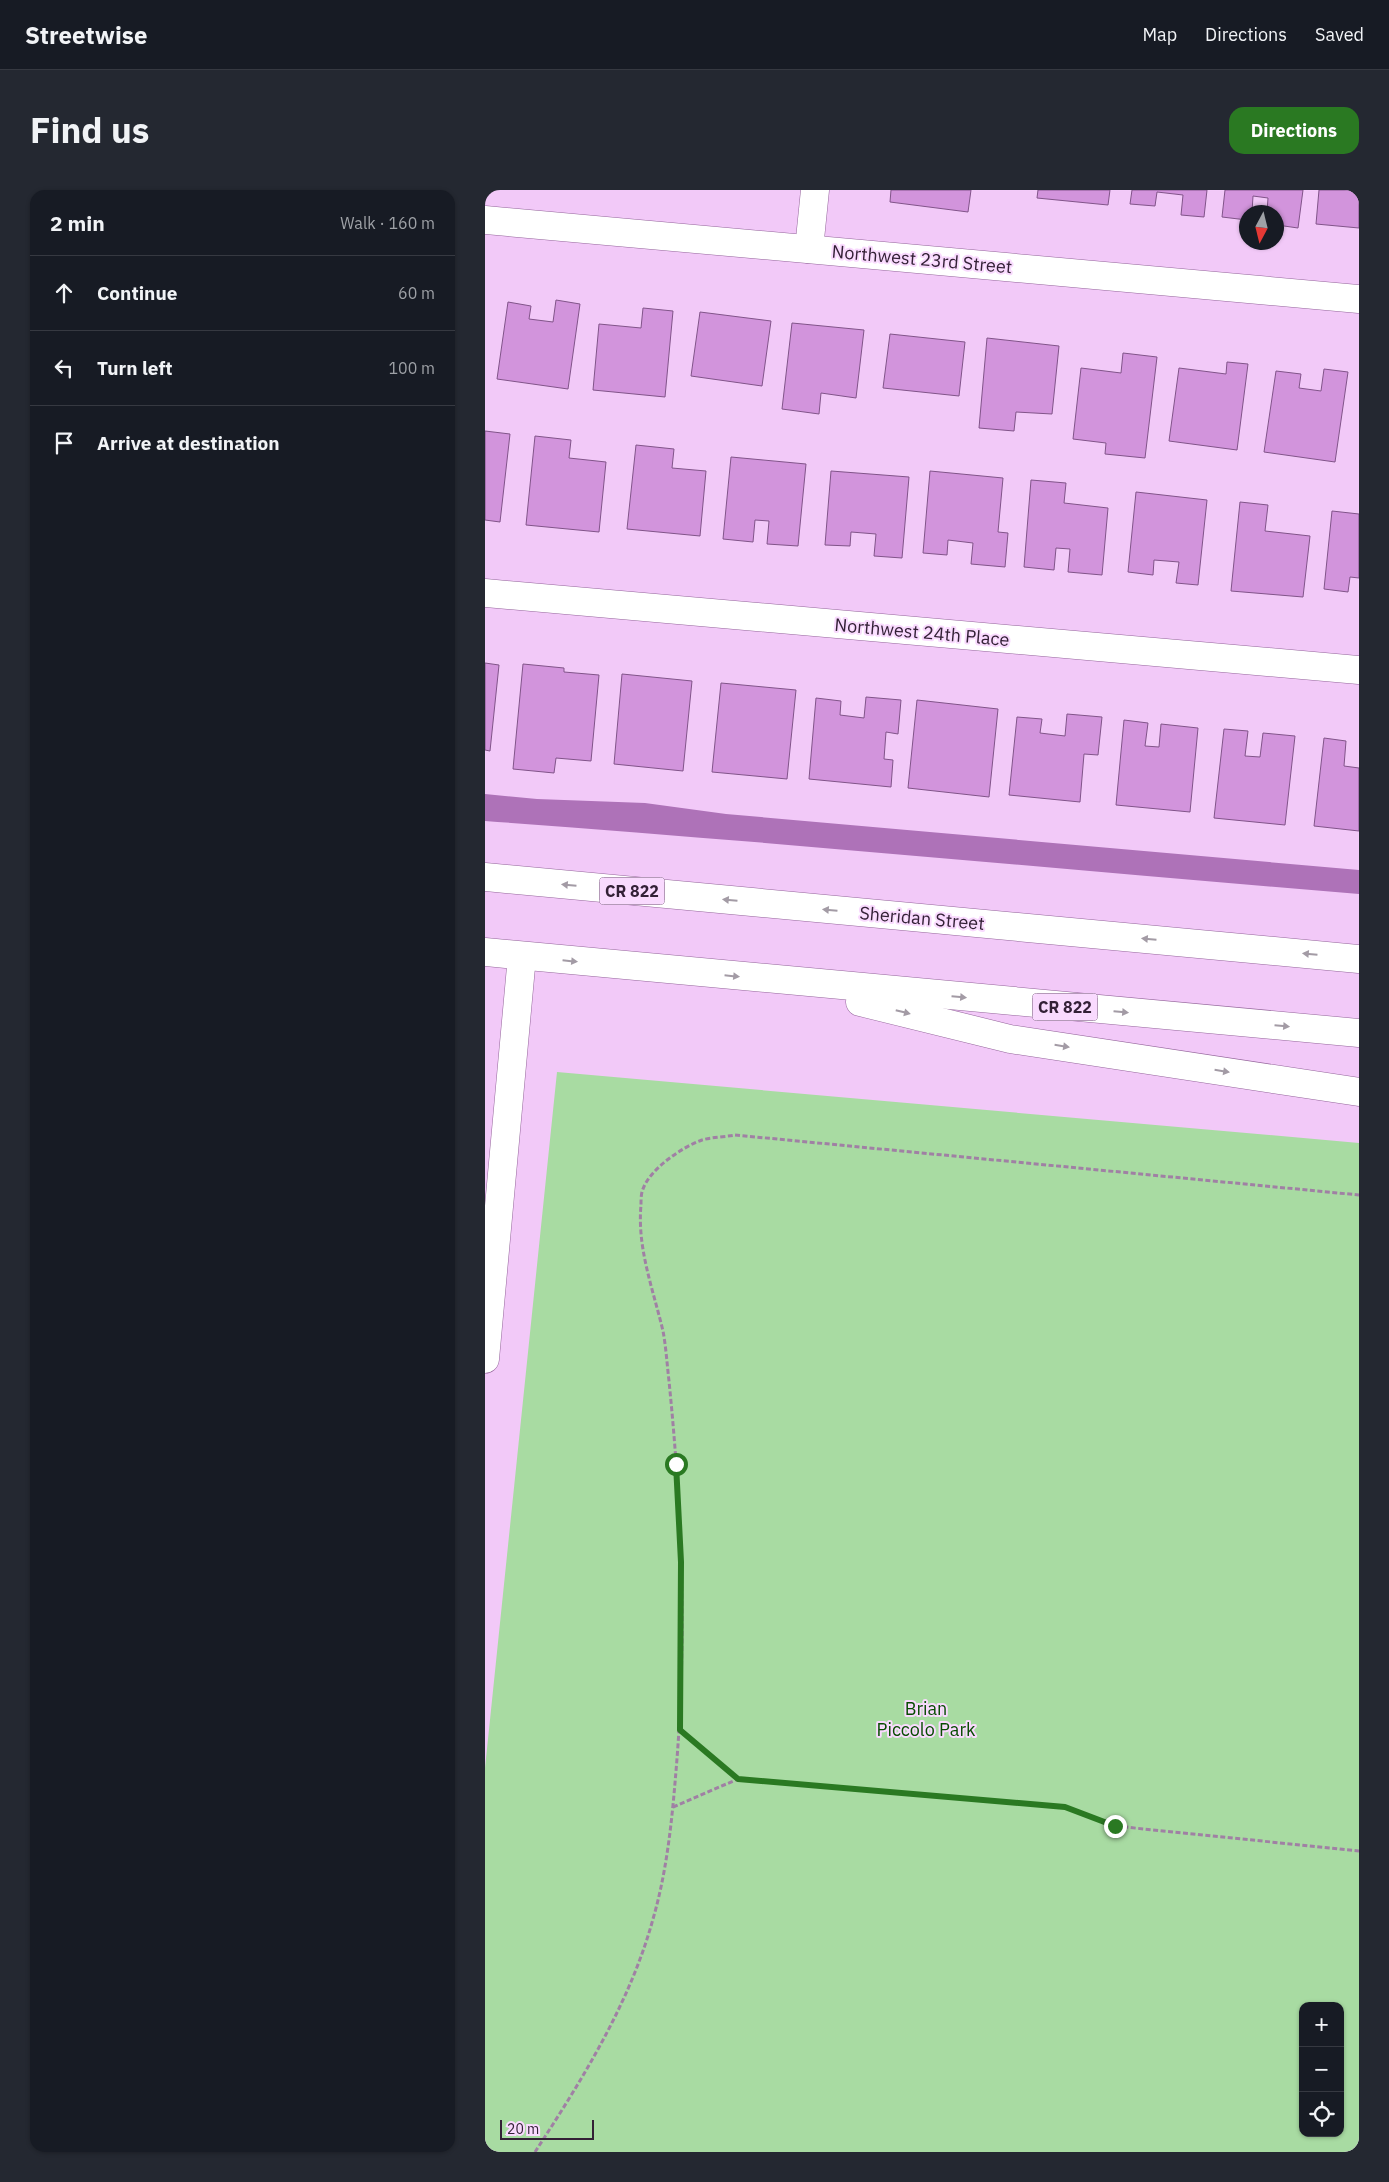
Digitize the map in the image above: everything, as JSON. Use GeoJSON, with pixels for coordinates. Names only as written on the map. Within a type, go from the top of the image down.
{"type":"FeatureCollection","features":[{"type":"Feature","properties":{"kind":"main road"},"geometry":{"type":"LineString","coordinates":[[809,249],[815,190]]}},
{"type":"Feature","properties":{"kind":"main road","name":"Northwest 23rd Street"},"geometry":{"type":"LineString","coordinates":[[485,220],[1359,299]]}},
{"type":"Feature","properties":{"kind":"main road","name":"Northwest 24th Place"},"geometry":{"type":"LineString","coordinates":[[485,593],[1359,670]]}},
{"type":"Feature","properties":{"kind":"main road","name":"Sheridan Street"},"geometry":{"type":"LineString","coordinates":[[485,877],[1359,959]]}},
{"type":"Feature","properties":{"kind":"main road","name":"CR 822"},"geometry":{"type":"LineString","coordinates":[[485,952],[1359,1033]]}},
{"type":"Feature","properties":{"kind":"main road"},"geometry":{"type":"LineString","coordinates":[[485,1360],[521,956]]}},
{"type":"Feature","properties":{"kind":"main road"},"geometry":{"type":"LineString","coordinates":[[771,980],[1010,1039],[1359,1092]]}},
{"type":"Feature","properties":{"kind":"path"},"geometry":{"type":"LineString","coordinates":[[535,2152],[566,2104],[603,2039],[632,1980],[653,1920],[665,1866],[673,1807],[680,1730],[681,1562],[671,1406],[663,1334],[646,1265],[639,1224],[642,1189],[660,1164],[702,1140],[735,1135],[1359,1195]]}},
{"type":"Feature","properties":{"kind":"path"},"geometry":{"type":"LineString","coordinates":[[680,1730],[738,1779]]}},
{"type":"Feature","properties":{"kind":"path"},"geometry":{"type":"LineString","coordinates":[[673,1807],[738,1779],[1065,1807],[1115,1826],[1359,1850]]}},
{"type":"Feature","properties":{"kind":"green space","name":"Brian Piccolo Park"},"geometry":{"type":"Polygon","coordinates":[[[557,1072],[1359,1143],[1359,2152],[485,2152],[485,1768],[557,1072]]]}},
{"type":"Feature","properties":{"kind":"shaded area"},"geometry":{"type":"Polygon","coordinates":[[[485,794],[537,799],[645,803],[726,814],[1359,870],[1359,894],[485,821],[485,794]]]}},
{"type":"Feature","properties":{"kind":"building"},"geometry":{"type":"Polygon","coordinates":[[[891,190],[971,190],[968,212],[890,202],[891,190]]]}},
{"type":"Feature","properties":{"kind":"building"},"geometry":{"type":"Polygon","coordinates":[[[1038,190],[1110,190],[1108,205],[1037,198],[1038,190]]]}},
{"type":"Feature","properties":{"kind":"building"},"geometry":{"type":"Polygon","coordinates":[[[1132,190],[1207,190],[1204,217],[1181,215],[1183,195],[1157,192],[1155,206],[1130,204],[1132,190]]]}},
{"type":"Feature","properties":{"kind":"building"},"geometry":{"type":"Polygon","coordinates":[[[1225,190],[1303,190],[1298,228],[1284,226],[1284,205],[1268,205],[1268,198],[1253,196],[1252,205],[1239,205],[1239,219],[1222,217],[1225,190]]]}},
{"type":"Feature","properties":{"kind":"building"},"geometry":{"type":"Polygon","coordinates":[[[1319,190],[1359,190],[1359,228],[1316,224],[1319,190]]]}},
{"type":"Feature","properties":{"kind":"building"},"geometry":{"type":"Polygon","coordinates":[[[556,300],[580,304],[568,389],[497,379],[508,302],[531,306],[529,319],[553,322],[556,300]]]}},
{"type":"Feature","properties":{"kind":"building"},"geometry":{"type":"Polygon","coordinates":[[[643,308],[673,311],[665,397],[593,390],[599,324],[641,328],[643,308]]]}},
{"type":"Feature","properties":{"kind":"building"},"geometry":{"type":"Polygon","coordinates":[[[700,312],[771,321],[762,386],[691,376],[700,312]]]}},
{"type":"Feature","properties":{"kind":"building"},"geometry":{"type":"Polygon","coordinates":[[[792,323],[864,330],[856,398],[821,393],[819,414],[782,409],[792,323]]]}},
{"type":"Feature","properties":{"kind":"building"},"geometry":{"type":"Polygon","coordinates":[[[890,334],[965,342],[959,396],[883,388],[890,334]]]}},
{"type":"Feature","properties":{"kind":"building"},"geometry":{"type":"Polygon","coordinates":[[[987,338],[1059,346],[1052,414],[1016,412],[1014,431],[979,428],[987,338]]]}},
{"type":"Feature","properties":{"kind":"building"},"geometry":{"type":"Polygon","coordinates":[[[1123,353],[1157,357],[1145,458],[1105,454],[1106,443],[1073,439],[1081,368],[1121,373],[1123,353]]]}},
{"type":"Feature","properties":{"kind":"building"},"geometry":{"type":"Polygon","coordinates":[[[1227,362],[1248,364],[1237,450],[1169,441],[1179,368],[1226,374],[1227,362]]]}},
{"type":"Feature","properties":{"kind":"building"},"geometry":{"type":"Polygon","coordinates":[[[1324,369],[1348,372],[1335,462],[1264,452],[1276,371],[1301,374],[1299,388],[1321,391],[1324,369]]]}},
{"type":"Feature","properties":{"kind":"building"},"geometry":{"type":"Polygon","coordinates":[[[485,431],[510,434],[500,522],[485,520],[485,431]]]}},
{"type":"Feature","properties":{"kind":"building"},"geometry":{"type":"Polygon","coordinates":[[[535,436],[571,440],[569,458],[606,462],[599,532],[526,525],[535,436]]]}},
{"type":"Feature","properties":{"kind":"building"},"geometry":{"type":"Polygon","coordinates":[[[636,445],[674,449],[672,468],[706,471],[700,536],[627,529],[636,445]]]}},
{"type":"Feature","properties":{"kind":"building"},"geometry":{"type":"Polygon","coordinates":[[[731,457],[806,464],[798,546],[767,544],[769,521],[755,520],[753,542],[723,539],[731,457]]]}},
{"type":"Feature","properties":{"kind":"building"},"geometry":{"type":"Polygon","coordinates":[[[831,471],[909,477],[902,558],[874,556],[876,534],[851,532],[850,546],[825,545],[831,471]]]}},
{"type":"Feature","properties":{"kind":"building"},"geometry":{"type":"Polygon","coordinates":[[[930,471],[1003,478],[998,532],[1008,533],[1005,567],[971,564],[973,543],[948,540],[947,555],[923,553],[930,471]]]}},
{"type":"Feature","properties":{"kind":"building"},"geometry":{"type":"Polygon","coordinates":[[[1031,480],[1066,483],[1064,503],[1108,508],[1102,575],[1068,572],[1070,549],[1056,548],[1054,570],[1024,567],[1031,480]]]}},
{"type":"Feature","properties":{"kind":"building"},"geometry":{"type":"Polygon","coordinates":[[[1136,492],[1207,500],[1198,585],[1176,583],[1179,562],[1154,560],[1153,575],[1128,572],[1136,492]]]}},
{"type":"Feature","properties":{"kind":"building"},"geometry":{"type":"Polygon","coordinates":[[[1240,502],[1268,505],[1265,531],[1310,536],[1303,597],[1231,591],[1240,502]]]}},
{"type":"Feature","properties":{"kind":"building"},"geometry":{"type":"Polygon","coordinates":[[[1332,511],[1359,514],[1359,578],[1350,577],[1348,592],[1324,589],[1332,511]]]}},
{"type":"Feature","properties":{"kind":"building"},"geometry":{"type":"Polygon","coordinates":[[[485,663],[499,665],[490,751],[485,750],[485,663]]]}},
{"type":"Feature","properties":{"kind":"building"},"geometry":{"type":"Polygon","coordinates":[[[523,664],[564,668],[564,672],[599,675],[591,761],[556,758],[554,773],[513,769],[523,664]]]}},
{"type":"Feature","properties":{"kind":"building"},"geometry":{"type":"Polygon","coordinates":[[[622,674],[692,681],[683,771],[614,764],[622,674]]]}},
{"type":"Feature","properties":{"kind":"building"},"geometry":{"type":"Polygon","coordinates":[[[721,683],[796,690],[787,779],[712,772],[721,683]]]}},
{"type":"Feature","properties":{"kind":"building"},"geometry":{"type":"Polygon","coordinates":[[[866,697],[901,700],[898,734],[886,732],[884,759],[893,760],[891,787],[809,779],[816,698],[841,701],[840,715],[864,718],[866,697]]]}},
{"type":"Feature","properties":{"kind":"building"},"geometry":{"type":"Polygon","coordinates":[[[917,700],[998,709],[989,797],[908,788],[917,700]]]}},
{"type":"Feature","properties":{"kind":"building"},"geometry":{"type":"Polygon","coordinates":[[[1067,714],[1102,717],[1098,755],[1084,754],[1080,802],[1009,795],[1017,717],[1042,719],[1040,733],[1065,736],[1067,714]]]}},
{"type":"Feature","properties":{"kind":"building"},"geometry":{"type":"Polygon","coordinates":[[[1124,720],[1148,723],[1145,746],[1159,747],[1161,724],[1198,728],[1190,812],[1116,805],[1124,720]]]}},
{"type":"Feature","properties":{"kind":"building"},"geometry":{"type":"Polygon","coordinates":[[[1224,729],[1248,731],[1245,756],[1260,757],[1263,733],[1295,736],[1285,825],[1214,818],[1224,729]]]}},
{"type":"Feature","properties":{"kind":"building"},"geometry":{"type":"Polygon","coordinates":[[[1324,738],[1346,741],[1344,766],[1359,768],[1359,831],[1314,826],[1324,738]]]}},
{"type":"Feature","properties":{"kind":"route"},"geometry":{"type":"LineString","coordinates":[[676,1464],[681,1562],[680,1730],[738,1779],[1065,1807],[1115,1826]]}}]}
